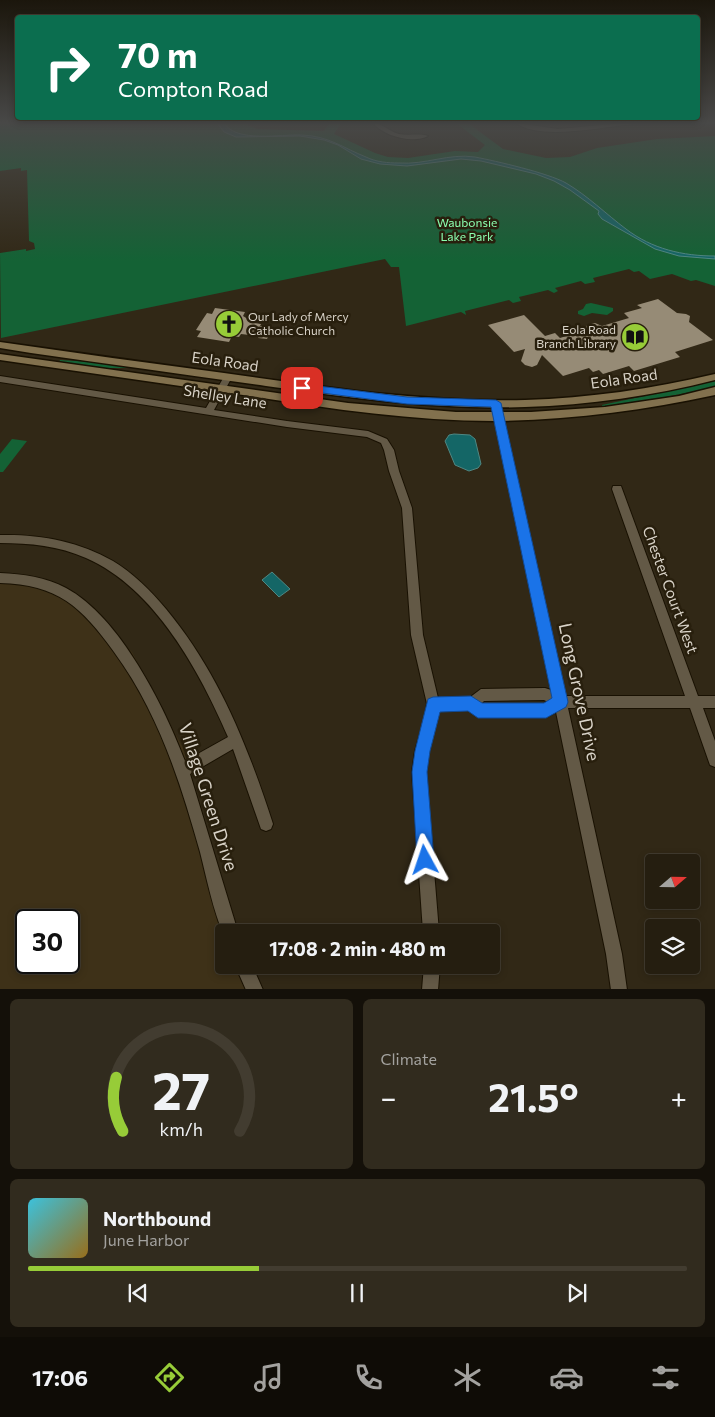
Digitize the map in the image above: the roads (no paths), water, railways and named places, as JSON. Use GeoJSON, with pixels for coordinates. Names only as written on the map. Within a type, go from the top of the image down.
{"type":"FeatureCollection","features":[{"type":"Feature","properties":{"kind":"main road","name":"Eola Road"},"geometry":{"type":"LineString","coordinates":[[0,345],[407,400],[496,403],[606,397],[680,386],[715,377]]}},
{"type":"Feature","properties":{"kind":"main road","name":"Eola Road"},"geometry":{"type":"LineString","coordinates":[[0,357],[387,411],[499,416],[552,415],[614,410],[715,391]]}},
{"type":"Feature","properties":{"kind":"street"},"geometry":{"type":"LineString","coordinates":[[209,412],[228,377]]}},
{"type":"Feature","properties":{"kind":"street","name":"Shelley Lane"},"geometry":{"type":"LineString","coordinates":[[0,379],[209,412],[368,434],[384,441],[389,450],[407,508],[417,635],[433,704]]}},
{"type":"Feature","properties":{"kind":"street","name":"Long Grove Drive"},"geometry":{"type":"LineString","coordinates":[[496,403],[614,954],[619,989]]}},
{"type":"Feature","properties":{"kind":"street","name":"Chester Court West"},"geometry":{"type":"LineString","coordinates":[[617,489],[715,760]]}},
{"type":"Feature","properties":{"kind":"street"},"geometry":{"type":"LineString","coordinates":[[0,539],[21,538],[67,546],[103,561],[125,575],[155,605],[183,639],[203,670],[237,740],[266,824]]}},
{"type":"Feature","properties":{"kind":"street","name":"Village Green Drive"},"geometry":{"type":"LineString","coordinates":[[0,578],[20,579],[62,592],[82,606],[101,625],[135,670],[156,706],[183,770],[228,924]]}},
{"type":"Feature","properties":{"kind":"street"},"geometry":{"type":"LineString","coordinates":[[430,924],[419,772],[422,751],[432,717],[433,704],[471,704],[478,711],[546,711],[560,702],[715,702]]}},
{"type":"Feature","properties":{"kind":"street"},"geometry":{"type":"LineString","coordinates":[[183,770],[237,740]]}},
{"type":"Feature","properties":{"kind":"street"},"geometry":{"type":"LineString","coordinates":[[247,974],[255,989]]}},
{"type":"Feature","properties":{"kind":"street"},"geometry":{"type":"LineString","coordinates":[[430,989],[431,974]]}},
{"type":"Feature","properties":{"kind":"water"},"geometry":{"type":"Polygon","coordinates":[[[515,169],[526,169],[566,183],[646,242],[680,253],[715,256],[715,259],[679,256],[655,249],[602,219],[598,214],[599,211],[570,190],[536,174],[515,169]]]}},
{"type":"Feature","properties":{"kind":"water"},"geometry":{"type":"Polygon","coordinates":[[[449,435],[470,435],[475,439],[481,464],[478,468],[469,471],[455,465],[445,441],[449,435]]]}},
{"type":"Feature","properties":{"kind":"water"},"geometry":{"type":"Polygon","coordinates":[[[272,572],[290,589],[279,597],[262,580],[272,572]]]}},
{"type":"Feature","properties":{"kind":"place","name":"Our Lady of Mercy Catholic Church"},"geometry":{"type":"Point","coordinates":[229,324]}},
{"type":"Feature","properties":{"kind":"place","name":"Eola Road Branch Library"},"geometry":{"type":"Point","coordinates":[635,337]}},
{"type":"Feature","properties":{"kind":"park label","name":"Waubonsie Lake Park"},"geometry":{"type":"Point","coordinates":[467,230]}}]}
